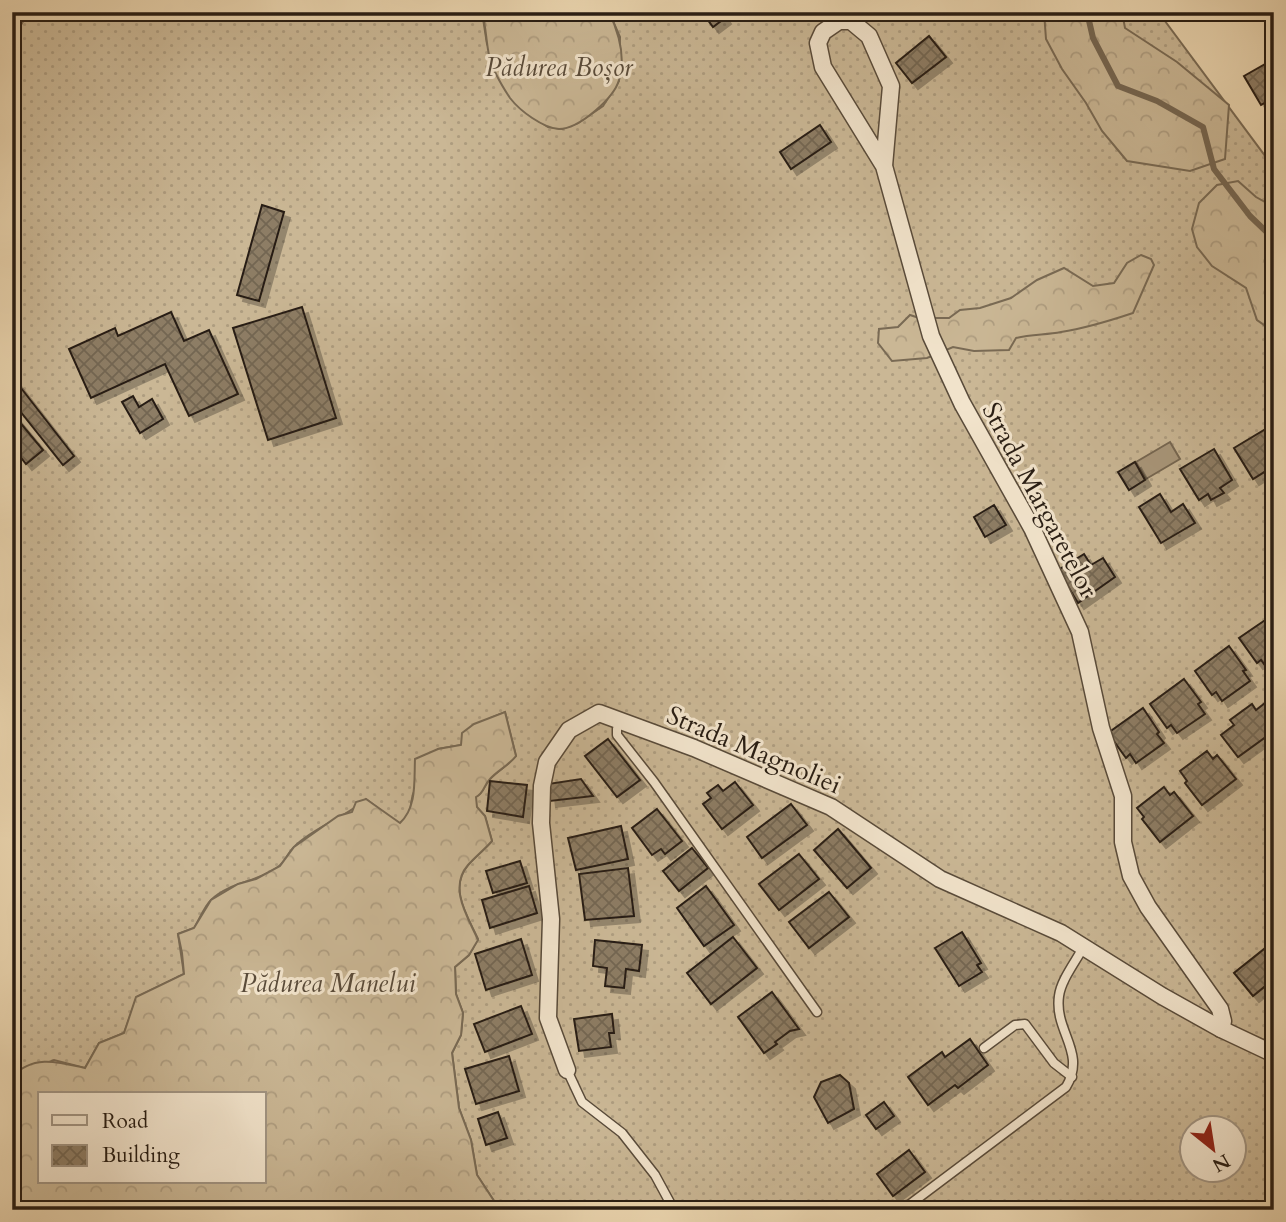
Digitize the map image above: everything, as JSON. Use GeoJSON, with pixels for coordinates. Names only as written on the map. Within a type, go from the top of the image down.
{"type":"FeatureCollection","features":[{"type":"Feature","properties":{"kind":"street","name":"Strada Margaretelor"},"geometry":{"type":"LineString","coordinates":[[884,166],[891,86],[869,36],[851,21],[839,21],[823,32],[818,43],[823,67],[884,166],[931,336],[962,403],[1032,528],[1080,632],[1101,728],[1123,796],[1123,842],[1131,876],[1148,907],[1220,1009],[1223,1021],[1221,1028]]}},
{"type":"Feature","properties":{"kind":"street","name":"Strada Magnoliei"},"geometry":{"type":"LineString","coordinates":[[567,1070],[548,1018],[551,919],[541,823],[542,786],[547,762],[569,730],[599,713],[694,748],[831,807],[940,879],[1084,946],[1162,996],[1221,1028]]}},
{"type":"Feature","properties":{"kind":"street"},"geometry":{"type":"LineString","coordinates":[[1221,1028],[1274,1054]]}},
{"type":"Feature","properties":{"kind":"lane"},"geometry":{"type":"LineString","coordinates":[[620,720],[617,735],[654,782],[817,1012]]}},
{"type":"Feature","properties":{"kind":"lane"},"geometry":{"type":"LineString","coordinates":[[905,1208],[1066,1087],[1072,1077],[1075,1059],[1058,1015],[1059,993],[1084,946]]}},
{"type":"Feature","properties":{"kind":"lane"},"geometry":{"type":"LineString","coordinates":[[984,1048],[1016,1025],[1025,1024],[1054,1063],[1072,1077]]}},
{"type":"Feature","properties":{"kind":"lane"},"geometry":{"type":"LineString","coordinates":[[567,1070],[582,1102],[622,1133],[655,1175],[674,1210]]}},
{"type":"Feature","properties":{"kind":"green space"},"geometry":{"type":"Polygon","coordinates":[[[12,12],[28,12],[12,41],[12,12]]]}},
{"type":"Feature","properties":{"kind":"green space"},"geometry":{"type":"Polygon","coordinates":[[[28,12],[482,12],[487,44],[521,109],[548,127],[562,129],[578,123],[603,106],[619,81],[620,37],[609,12],[1169,12],[1162,17],[1274,168],[1274,1210],[500,1210],[477,1175],[471,1140],[459,1108],[452,1053],[461,1035],[463,1013],[456,994],[455,967],[469,955],[478,939],[465,912],[460,883],[468,865],[492,841],[485,816],[476,807],[476,797],[490,779],[516,756],[505,712],[490,718],[461,745],[438,749],[415,789],[408,814],[399,824],[366,799],[303,839],[278,867],[218,894],[211,900],[194,928],[178,934],[184,974],[137,997],[124,1033],[99,1043],[85,1068],[54,1060],[12,1077],[12,41],[28,12]]]}},
{"type":"Feature","properties":{"kind":"green space","name":"Pădurea Boșor"},"geometry":{"type":"Polygon","coordinates":[[[482,12],[609,12],[622,54],[616,87],[595,111],[576,124],[559,129],[539,122],[514,103],[492,66],[482,12]]]}},
{"type":"Feature","properties":{"kind":"green space"},"geometry":{"type":"Polygon","coordinates":[[[1044,12],[1122,12],[1125,28],[1177,62],[1229,105],[1225,159],[1190,171],[1127,161],[1102,131],[1062,69],[1046,39],[1044,12]]]}},
{"type":"Feature","properties":{"kind":"green space"},"geometry":{"type":"Polygon","coordinates":[[[1238,181],[1256,197],[1274,207],[1274,332],[1257,320],[1246,288],[1212,266],[1197,247],[1192,229],[1199,203],[1217,185],[1238,181]]]}},
{"type":"Feature","properties":{"kind":"green space"},"geometry":{"type":"Polygon","coordinates":[[[1141,255],[1151,259],[1154,265],[1133,313],[1080,328],[1016,338],[1009,350],[974,351],[953,347],[927,358],[892,361],[878,343],[879,329],[898,327],[910,315],[919,318],[949,318],[960,310],[980,308],[1011,298],[1037,280],[1064,268],[1093,286],[1114,283],[1127,263],[1141,255]]]}},
{"type":"Feature","properties":{"kind":"green space","name":"Pădurea Manelui"},"geometry":{"type":"Polygon","coordinates":[[[505,712],[516,756],[490,779],[476,797],[477,807],[485,816],[492,841],[462,874],[462,902],[478,940],[469,955],[455,967],[456,994],[463,1013],[461,1035],[452,1053],[459,1108],[471,1140],[477,1175],[500,1210],[12,1210],[12,1077],[37,1062],[56,1062],[85,1068],[99,1043],[124,1033],[136,997],[184,974],[178,934],[194,928],[211,900],[238,884],[256,879],[280,866],[294,847],[338,816],[352,812],[356,802],[366,799],[400,823],[412,802],[415,759],[438,749],[461,745],[462,733],[474,724],[505,712]]]}},
{"type":"Feature","properties":{"kind":"shaded area"},"geometry":{"type":"Polygon","coordinates":[[[1170,442],[1180,459],[1146,479],[1136,462],[1170,442]]]}},
{"type":"Feature","properties":{"kind":"building"},"geometry":{"type":"Polygon","coordinates":[[[702,12],[721,12],[725,18],[713,27],[702,12]]]}},
{"type":"Feature","properties":{"kind":"building"},"geometry":{"type":"Polygon","coordinates":[[[929,36],[946,57],[912,83],[896,63],[929,36]]]}},
{"type":"Feature","properties":{"kind":"building"},"geometry":{"type":"Polygon","coordinates":[[[1274,59],[1274,98],[1261,105],[1244,76],[1274,59]]]}},
{"type":"Feature","properties":{"kind":"building"},"geometry":{"type":"Polygon","coordinates":[[[820,125],[831,142],[791,169],[780,152],[820,125]]]}},
{"type":"Feature","properties":{"kind":"building"},"geometry":{"type":"Polygon","coordinates":[[[262,205],[284,212],[259,301],[237,295],[262,205]]]}},
{"type":"Feature","properties":{"kind":"building"},"geometry":{"type":"Polygon","coordinates":[[[302,307],[336,418],[268,440],[233,328],[302,307]]]}},
{"type":"Feature","properties":{"kind":"building"},"geometry":{"type":"Polygon","coordinates":[[[171,312],[184,341],[209,330],[238,394],[189,416],[165,364],[91,398],[69,349],[115,328],[118,336],[171,312]]]}},
{"type":"Feature","properties":{"kind":"building"},"geometry":{"type":"Polygon","coordinates":[[[14,379],[74,456],[63,465],[12,401],[14,379]]]}},
{"type":"Feature","properties":{"kind":"building"},"geometry":{"type":"Polygon","coordinates":[[[133,396],[139,407],[152,399],[163,419],[140,433],[122,402],[133,396]]]}},
{"type":"Feature","properties":{"kind":"building"},"geometry":{"type":"Polygon","coordinates":[[[13,414],[43,450],[26,464],[12,446],[13,414]]]}},
{"type":"Feature","properties":{"kind":"building"},"geometry":{"type":"Polygon","coordinates":[[[1274,424],[1274,466],[1253,479],[1234,448],[1274,424]]]}},
{"type":"Feature","properties":{"kind":"building"},"geometry":{"type":"Polygon","coordinates":[[[1214,449],[1232,480],[1220,488],[1224,493],[1211,500],[1208,494],[1199,500],[1180,469],[1214,449]]]}},
{"type":"Feature","properties":{"kind":"building"},"geometry":{"type":"Polygon","coordinates":[[[1135,462],[1145,480],[1129,490],[1118,472],[1135,462]]]}},
{"type":"Feature","properties":{"kind":"building"},"geometry":{"type":"Polygon","coordinates":[[[1160,494],[1171,512],[1183,504],[1195,523],[1161,543],[1139,507],[1160,494]]]}},
{"type":"Feature","properties":{"kind":"building"},"geometry":{"type":"Polygon","coordinates":[[[994,505],[1006,525],[985,537],[974,517],[994,505]]]}},
{"type":"Feature","properties":{"kind":"building"},"geometry":{"type":"Polygon","coordinates":[[[1084,554],[1091,565],[1103,558],[1115,577],[1078,603],[1058,570],[1084,554]]]}},
{"type":"Feature","properties":{"kind":"building"},"geometry":{"type":"Polygon","coordinates":[[[1274,614],[1274,663],[1267,668],[1261,660],[1257,663],[1239,638],[1274,614]]]}},
{"type":"Feature","properties":{"kind":"building"},"geometry":{"type":"Polygon","coordinates":[[[1229,646],[1246,670],[1243,671],[1250,681],[1222,701],[1216,692],[1212,695],[1195,671],[1229,646]]]}},
{"type":"Feature","properties":{"kind":"building"},"geometry":{"type":"Polygon","coordinates":[[[1184,679],[1201,702],[1198,704],[1205,714],[1177,733],[1171,725],[1167,728],[1150,704],[1184,679]]]}},
{"type":"Feature","properties":{"kind":"building"},"geometry":{"type":"Polygon","coordinates":[[[1274,696],[1274,731],[1238,757],[1221,735],[1234,725],[1230,720],[1252,704],[1256,710],[1274,696]]]}},
{"type":"Feature","properties":{"kind":"building"},"geometry":{"type":"Polygon","coordinates":[[[1143,708],[1164,743],[1136,763],[1130,754],[1126,758],[1108,733],[1143,708]]]}},
{"type":"Feature","properties":{"kind":"building"},"geometry":{"type":"Polygon","coordinates":[[[608,739],[640,780],[617,797],[585,756],[608,739]]]}},
{"type":"Feature","properties":{"kind":"building"},"geometry":{"type":"Polygon","coordinates":[[[1207,751],[1213,759],[1217,755],[1236,779],[1202,805],[1185,783],[1187,781],[1180,771],[1207,751]]]}},
{"type":"Feature","properties":{"kind":"building"},"geometry":{"type":"Polygon","coordinates":[[[581,779],[593,796],[550,801],[548,784],[581,779]]]}},
{"type":"Feature","properties":{"kind":"building"},"geometry":{"type":"Polygon","coordinates":[[[490,781],[527,785],[523,817],[487,811],[490,781]]]}},
{"type":"Feature","properties":{"kind":"building"},"geometry":{"type":"Polygon","coordinates":[[[735,782],[753,805],[722,829],[703,804],[711,798],[707,793],[718,785],[723,791],[735,782]]]}},
{"type":"Feature","properties":{"kind":"building"},"geometry":{"type":"Polygon","coordinates":[[[1164,787],[1170,795],[1174,792],[1193,816],[1160,842],[1137,808],[1164,787]]]}},
{"type":"Feature","properties":{"kind":"building"},"geometry":{"type":"Polygon","coordinates":[[[791,804],[807,825],[762,858],[747,837],[791,804]]]}},
{"type":"Feature","properties":{"kind":"building"},"geometry":{"type":"Polygon","coordinates":[[[657,809],[682,841],[665,854],[661,849],[652,855],[632,828],[657,809]]]}},
{"type":"Feature","properties":{"kind":"building"},"geometry":{"type":"Polygon","coordinates":[[[621,826],[628,859],[576,870],[568,838],[621,826]]]}},
{"type":"Feature","properties":{"kind":"building"},"geometry":{"type":"Polygon","coordinates":[[[838,829],[871,868],[847,888],[814,850],[838,829]]]}},
{"type":"Feature","properties":{"kind":"building"},"geometry":{"type":"Polygon","coordinates":[[[692,848],[708,868],[679,891],[663,871],[692,848]]]}},
{"type":"Feature","properties":{"kind":"building"},"geometry":{"type":"Polygon","coordinates":[[[799,854],[819,879],[779,910],[759,884],[799,854]]]}},
{"type":"Feature","properties":{"kind":"building"},"geometry":{"type":"Polygon","coordinates":[[[520,861],[527,883],[493,893],[486,871],[520,861]]]}},
{"type":"Feature","properties":{"kind":"building"},"geometry":{"type":"Polygon","coordinates":[[[628,868],[634,916],[585,920],[579,874],[628,868]]]}},
{"type":"Feature","properties":{"kind":"building"},"geometry":{"type":"Polygon","coordinates":[[[529,886],[537,913],[490,928],[482,900],[529,886]]]}},
{"type":"Feature","properties":{"kind":"building"},"geometry":{"type":"Polygon","coordinates":[[[706,886],[734,925],[704,946],[677,908],[706,886]]]}},
{"type":"Feature","properties":{"kind":"building"},"geometry":{"type":"Polygon","coordinates":[[[829,892],[849,917],[809,948],[789,922],[829,892]]]}},
{"type":"Feature","properties":{"kind":"building"},"geometry":{"type":"Polygon","coordinates":[[[962,932],[981,963],[977,965],[982,972],[959,986],[935,948],[962,932]]]}},
{"type":"Feature","properties":{"kind":"building"},"geometry":{"type":"Polygon","coordinates":[[[733,937],[757,968],[711,1004],[687,973],[733,937]]]}},
{"type":"Feature","properties":{"kind":"building"},"geometry":{"type":"Polygon","coordinates":[[[521,939],[532,975],[486,990],[475,954],[521,939]]]}},
{"type":"Feature","properties":{"kind":"building"},"geometry":{"type":"Polygon","coordinates":[[[595,940],[642,945],[639,971],[626,969],[624,988],[605,986],[607,968],[593,966],[595,940]]]}},
{"type":"Feature","properties":{"kind":"building"},"geometry":{"type":"Polygon","coordinates":[[[1274,941],[1274,979],[1253,996],[1234,973],[1274,941]]]}},
{"type":"Feature","properties":{"kind":"building"},"geometry":{"type":"Polygon","coordinates":[[[772,992],[799,1029],[790,1031],[764,1053],[738,1017],[772,992]]]}},
{"type":"Feature","properties":{"kind":"building"},"geometry":{"type":"Polygon","coordinates":[[[521,1006],[532,1034],[485,1052],[474,1024],[521,1006]]]}},
{"type":"Feature","properties":{"kind":"building"},"geometry":{"type":"Polygon","coordinates":[[[612,1014],[614,1033],[609,1033],[611,1047],[579,1051],[574,1019],[612,1014]]]}},
{"type":"Feature","properties":{"kind":"building"},"geometry":{"type":"Polygon","coordinates":[[[970,1039],[988,1065],[958,1088],[955,1085],[928,1105],[908,1077],[942,1052],[945,1057],[970,1039]]]}},
{"type":"Feature","properties":{"kind":"building"},"geometry":{"type":"Polygon","coordinates":[[[509,1056],[519,1091],[476,1104],[465,1069],[509,1056]]]}},
{"type":"Feature","properties":{"kind":"building"},"geometry":{"type":"Polygon","coordinates":[[[840,1075],[849,1083],[854,1109],[828,1123],[814,1097],[821,1082],[840,1075]]]}},
{"type":"Feature","properties":{"kind":"building"},"geometry":{"type":"Polygon","coordinates":[[[884,1102],[894,1116],[876,1129],[866,1115],[884,1102]]]}},
{"type":"Feature","properties":{"kind":"building"},"geometry":{"type":"Polygon","coordinates":[[[498,1112],[507,1138],[486,1145],[478,1119],[498,1112]]]}},
{"type":"Feature","properties":{"kind":"building"},"geometry":{"type":"Polygon","coordinates":[[[909,1150],[925,1172],[893,1196],[877,1174],[909,1150]]]}},
{"type":"Feature","properties":{"kind":"waterway"},"geometry":{"type":"LineString","coordinates":[[1087,12],[1093,38],[1118,86],[1157,101],[1203,127],[1214,169],[1250,216],[1274,239]]}}]}
